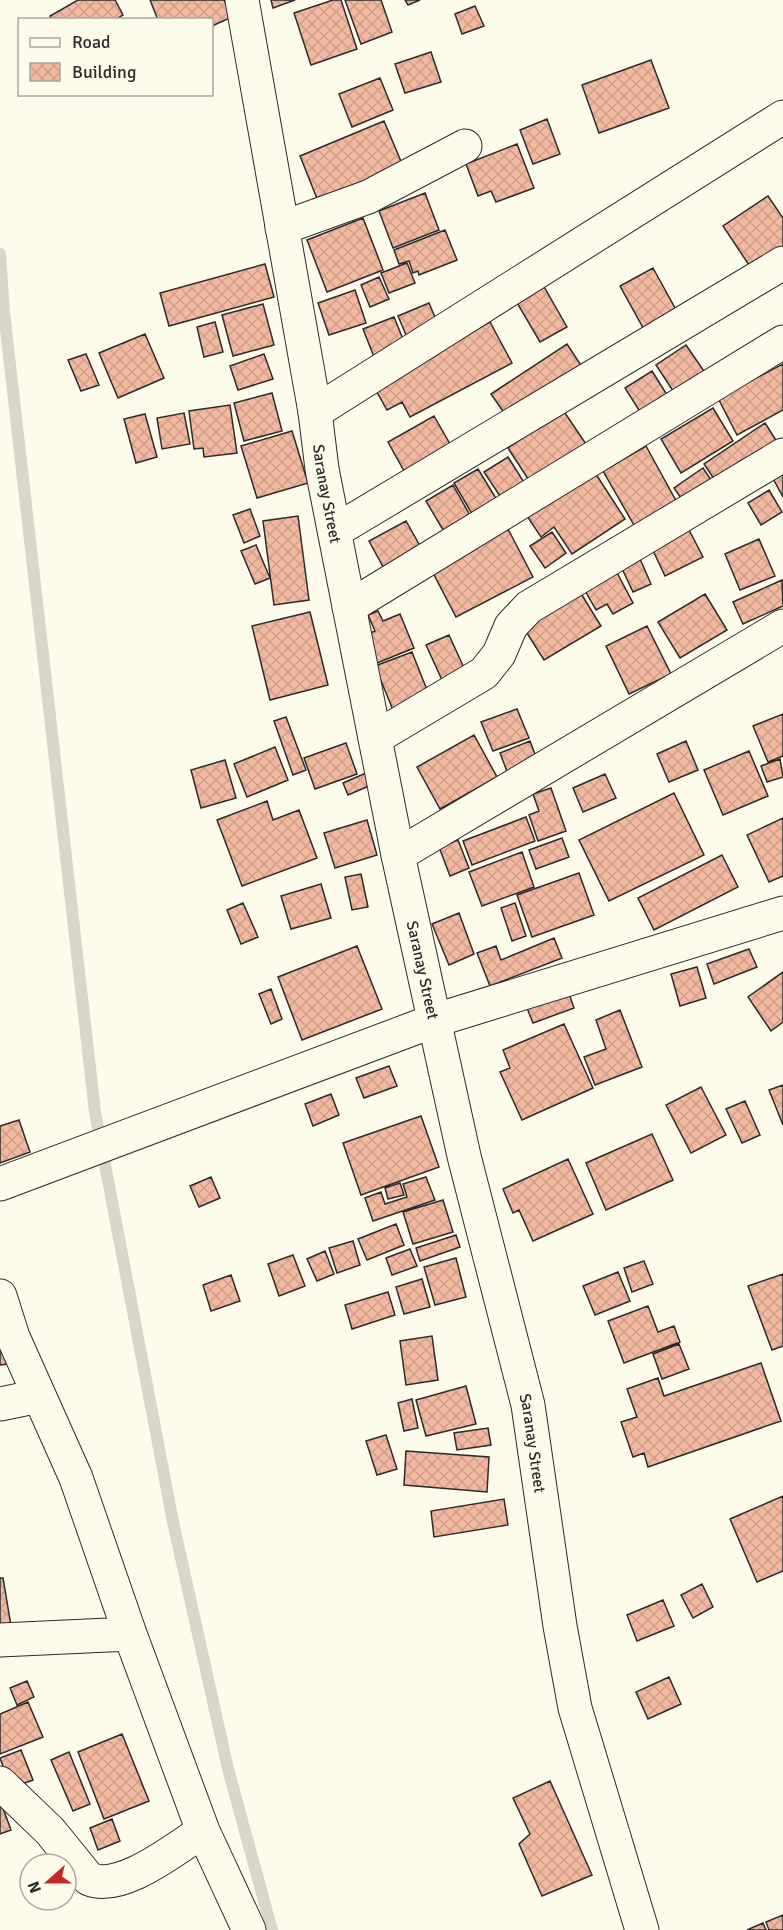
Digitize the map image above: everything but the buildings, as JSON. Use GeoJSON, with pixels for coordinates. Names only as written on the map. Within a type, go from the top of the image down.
{"type":"FeatureCollection","features":[{"type":"Feature","properties":{"kind":"street","name":"Saranay Street"},"geometry":{"type":"LineString","coordinates":[[242,0],[315,412],[322,469],[398,855],[464,1156],[528,1404],[560,1626],[575,1708],[642,1930]]}},
{"type":"Feature","properties":{"kind":"street"},"geometry":{"type":"LineString","coordinates":[[315,412],[783,117]]}},
{"type":"Feature","properties":{"kind":"street"},"geometry":{"type":"LineString","coordinates":[[282,228],[368,197],[465,146]]}},
{"type":"Feature","properties":{"kind":"street"},"geometry":{"type":"LineString","coordinates":[[335,531],[783,263]]}},
{"type":"Feature","properties":{"kind":"street"},"geometry":{"type":"LineString","coordinates":[[349,607],[783,342]]}},
{"type":"Feature","properties":{"kind":"street"},"geometry":{"type":"LineString","coordinates":[[375,738],[484,673],[499,654],[511,626],[529,608],[783,455]]}},
{"type":"Feature","properties":{"kind":"street"},"geometry":{"type":"LineString","coordinates":[[398,855],[783,626]]}},
{"type":"Feature","properties":{"kind":"street"},"geometry":{"type":"LineString","coordinates":[[0,1184],[436,1020],[783,913]]}},
{"type":"Feature","properties":{"kind":"street"},"geometry":{"type":"LineString","coordinates":[[0,1296],[13,1336],[76,1478],[130,1634],[203,1831],[249,1930]]}},
{"type":"Feature","properties":{"kind":"street"},"geometry":{"type":"LineString","coordinates":[[0,1404],[39,1396]]}},
{"type":"Feature","properties":{"kind":"street"},"geometry":{"type":"LineString","coordinates":[[0,1640],[130,1634]]}},
{"type":"Feature","properties":{"kind":"street"},"geometry":{"type":"LineString","coordinates":[[0,1783],[50,1831],[89,1880],[97,1883],[114,1881],[142,1870],[203,1831]]}},
{"type":"Feature","properties":{"kind":"waterway"},"geometry":{"type":"LineString","coordinates":[[0,254],[4,312],[95,1112],[173,1522],[228,1769],[272,1930]]}}]}
